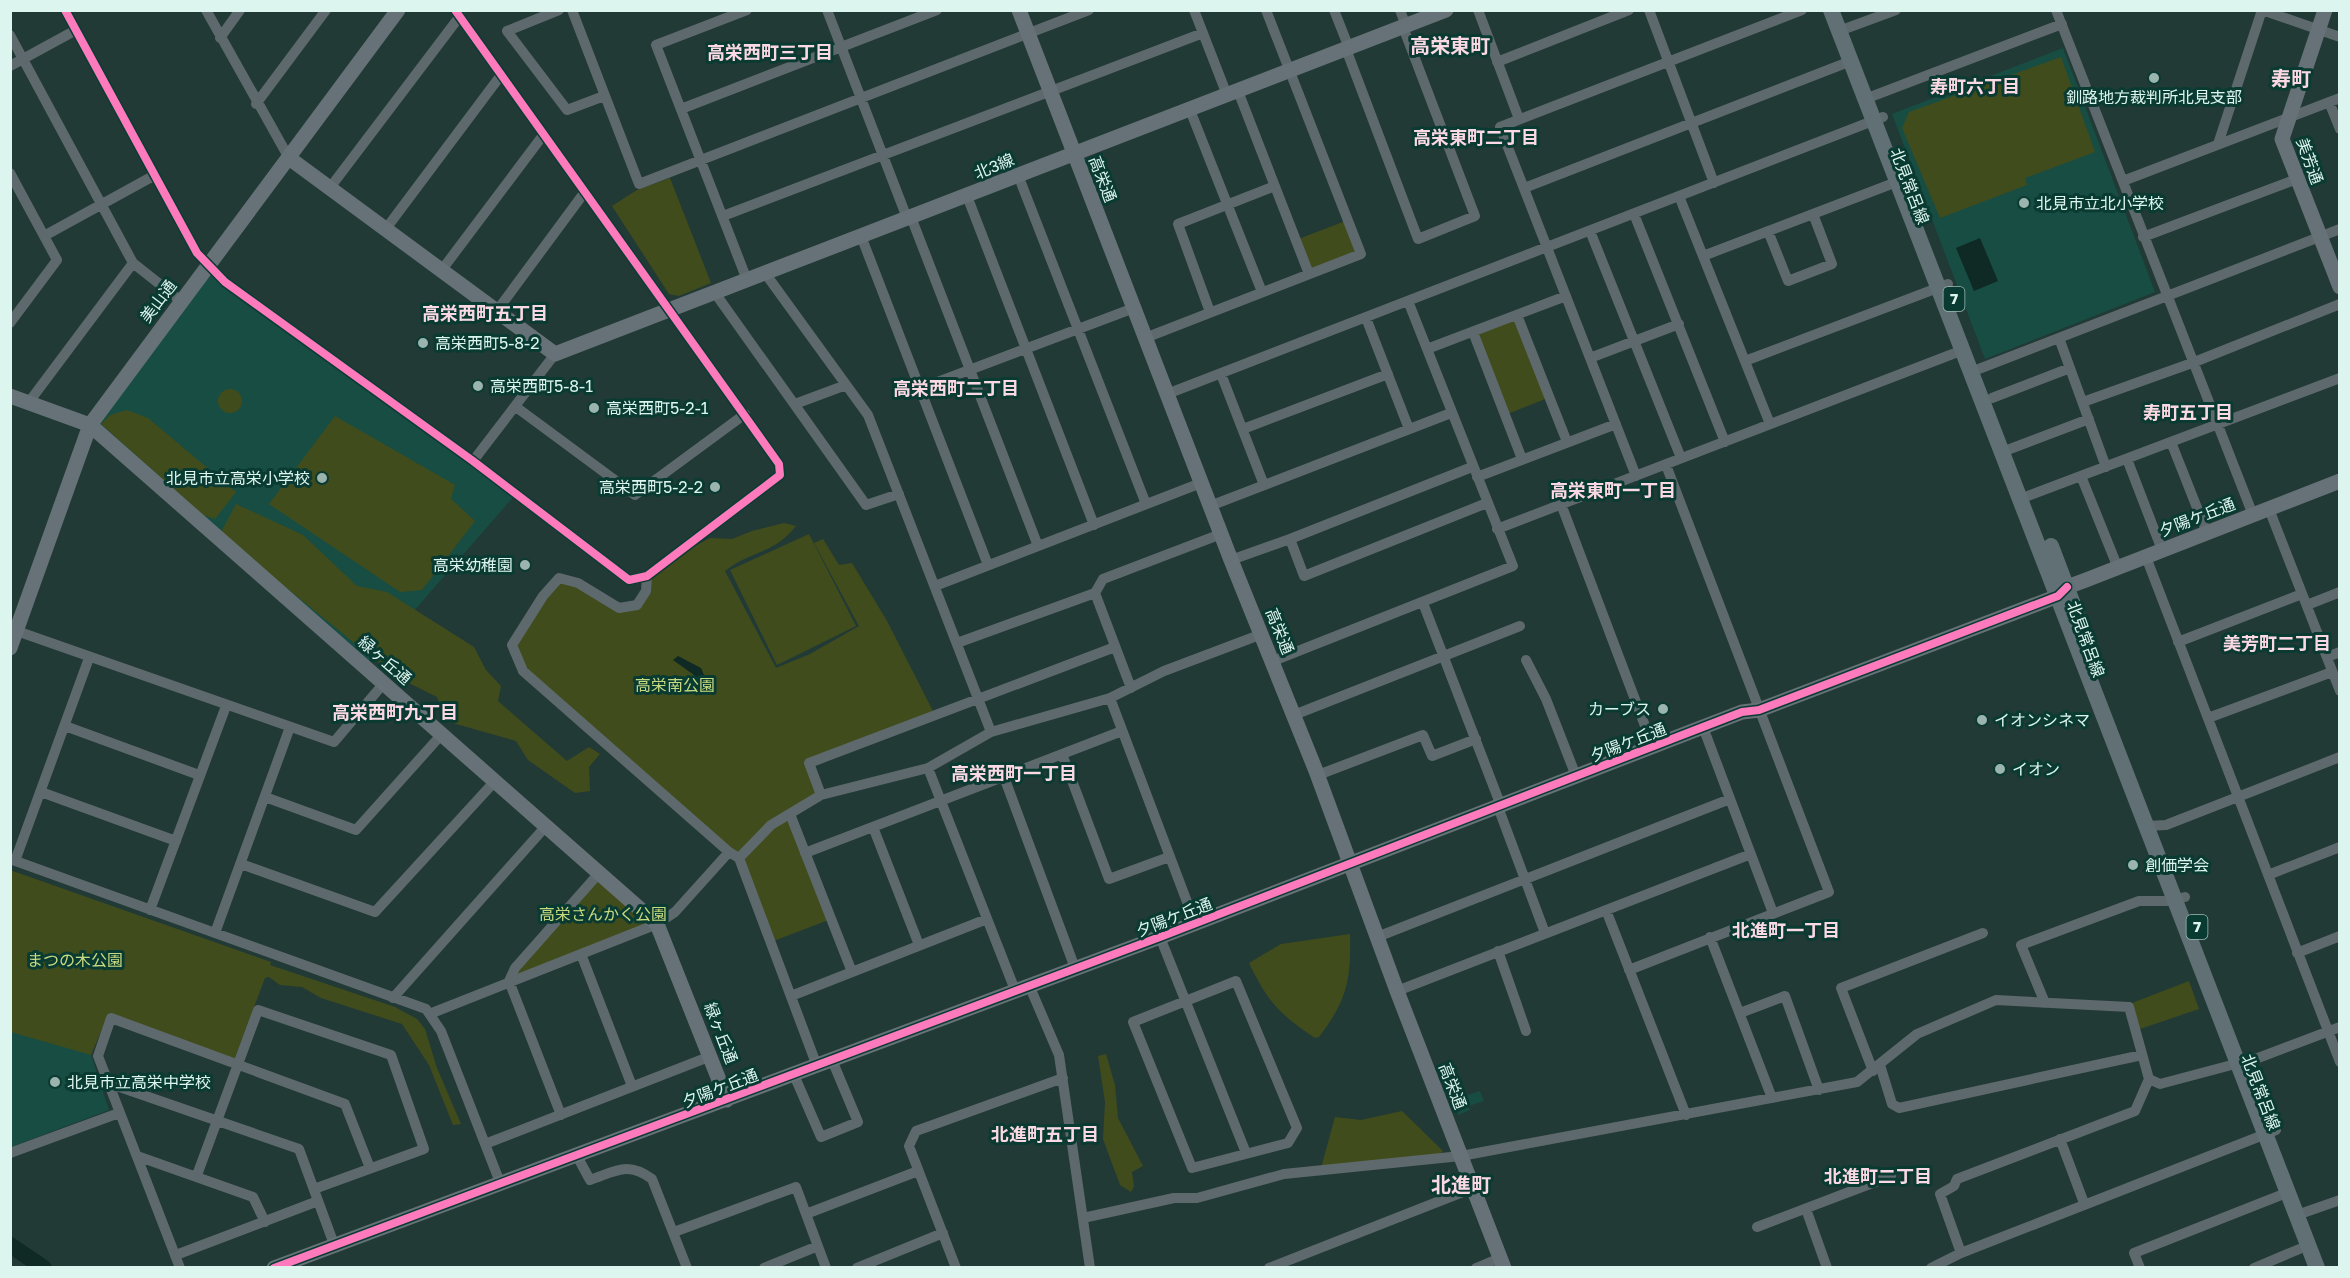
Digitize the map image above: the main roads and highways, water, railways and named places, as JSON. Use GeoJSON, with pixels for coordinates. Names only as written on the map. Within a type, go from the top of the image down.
{"type":"FeatureCollection","features":[{"type":"Feature","properties":{"kind":"main road","name":"北見常呂線"},"geometry":{"type":"LineString","coordinates":[[1831,10],[1844,30],[2244,1062],[2302,1214],[2309,1245],[2318,1268]]}},
{"type":"Feature","properties":{"kind":"main road","name":"北見常呂線"},"geometry":{"type":"LineString","coordinates":[[1842,10],[1851,61],[1870,97]]}},
{"type":"Feature","properties":{"kind":"main road","name":"北見常呂線"},"geometry":{"type":"LineString","coordinates":[[1943,285],[1963,350],[1992,398],[2007,450]]}},
{"type":"Feature","properties":{"kind":"main road","name":"北見常呂線"},"geometry":{"type":"LineString","coordinates":[[2271,1132],[2289,1192],[2328,1268]]}},
{"type":"Feature","properties":{"kind":"waterway"},"geometry":{"type":"LineString","coordinates":[[10,1245],[44,1268]]}},
{"type":"Feature","properties":{"kind":"place","name":"釧路地方裁判所北見支部"},"geometry":{"type":"Point","coordinates":[2154,78]}},
{"type":"Feature","properties":{"kind":"place","name":"北見市立北小学校"},"geometry":{"type":"Point","coordinates":[2024,203]}},
{"type":"Feature","properties":{"kind":"place","name":"高栄西町5-8-2"},"geometry":{"type":"Point","coordinates":[423,343]}},
{"type":"Feature","properties":{"kind":"place","name":"高栄西町5-8-1"},"geometry":{"type":"Point","coordinates":[478,386]}},
{"type":"Feature","properties":{"kind":"place","name":"高栄西町5-2-1"},"geometry":{"type":"Point","coordinates":[594,408]}},
{"type":"Feature","properties":{"kind":"place","name":"北見市立高栄小学校"},"geometry":{"type":"Point","coordinates":[322,478]}},
{"type":"Feature","properties":{"kind":"place","name":"高栄西町5-2-2"},"geometry":{"type":"Point","coordinates":[715,487]}},
{"type":"Feature","properties":{"kind":"place","name":"高栄幼稚園"},"geometry":{"type":"Point","coordinates":[525,565]}},
{"type":"Feature","properties":{"kind":"place","name":"カーブス"},"geometry":{"type":"Point","coordinates":[1663,709]}},
{"type":"Feature","properties":{"kind":"place","name":"イオンシネマ"},"geometry":{"type":"Point","coordinates":[1982,720]}},
{"type":"Feature","properties":{"kind":"place","name":"イオン"},"geometry":{"type":"Point","coordinates":[2000,769]}},
{"type":"Feature","properties":{"kind":"place","name":"創価学会"},"geometry":{"type":"Point","coordinates":[2133,865]}},
{"type":"Feature","properties":{"kind":"place","name":"北見市立高栄中学校"},"geometry":{"type":"Point","coordinates":[55,1082]}},
{"type":"Feature","properties":{"kind":"district","name":"高栄東町"},"geometry":{"type":"Point","coordinates":[1450,46]}},
{"type":"Feature","properties":{"kind":"district","name":"高栄西町三丁目"},"geometry":{"type":"Point","coordinates":[770,53]}},
{"type":"Feature","properties":{"kind":"district","name":"寿町"},"geometry":{"type":"Point","coordinates":[2291,79]}},
{"type":"Feature","properties":{"kind":"district","name":"寿町六丁目"},"geometry":{"type":"Point","coordinates":[1975,87]}},
{"type":"Feature","properties":{"kind":"district","name":"高栄東町二丁目"},"geometry":{"type":"Point","coordinates":[1476,138]}},
{"type":"Feature","properties":{"kind":"district","name":"高栄西町五丁目"},"geometry":{"type":"Point","coordinates":[485,314]}},
{"type":"Feature","properties":{"kind":"district","name":"高栄西町二丁目"},"geometry":{"type":"Point","coordinates":[956,389]}},
{"type":"Feature","properties":{"kind":"district","name":"寿町五丁目"},"geometry":{"type":"Point","coordinates":[2188,413]}},
{"type":"Feature","properties":{"kind":"district","name":"高栄東町一丁目"},"geometry":{"type":"Point","coordinates":[1613,491]}},
{"type":"Feature","properties":{"kind":"district","name":"美芳町二丁目"},"geometry":{"type":"Point","coordinates":[2277,644]}},
{"type":"Feature","properties":{"kind":"district","name":"高栄西町九丁目"},"geometry":{"type":"Point","coordinates":[395,713]}},
{"type":"Feature","properties":{"kind":"district","name":"高栄西町一丁目"},"geometry":{"type":"Point","coordinates":[1014,774]}},
{"type":"Feature","properties":{"kind":"district","name":"北進町一丁目"},"geometry":{"type":"Point","coordinates":[1786,931]}},
{"type":"Feature","properties":{"kind":"district","name":"北進町五丁目"},"geometry":{"type":"Point","coordinates":[1045,1135]}},
{"type":"Feature","properties":{"kind":"district","name":"北進町二丁目"},"geometry":{"type":"Point","coordinates":[1878,1177]}},
{"type":"Feature","properties":{"kind":"district","name":"北進町"},"geometry":{"type":"Point","coordinates":[1461,1185]}},
{"type":"Feature","properties":{"kind":"park label","name":"高栄南公園"},"geometry":{"type":"Point","coordinates":[675,685]}},
{"type":"Feature","properties":{"kind":"park label","name":"高栄さんかく公園"},"geometry":{"type":"Point","coordinates":[603,914]}},
{"type":"Feature","properties":{"kind":"park label","name":"まつの木公園"},"geometry":{"type":"Point","coordinates":[75,960]}}]}
